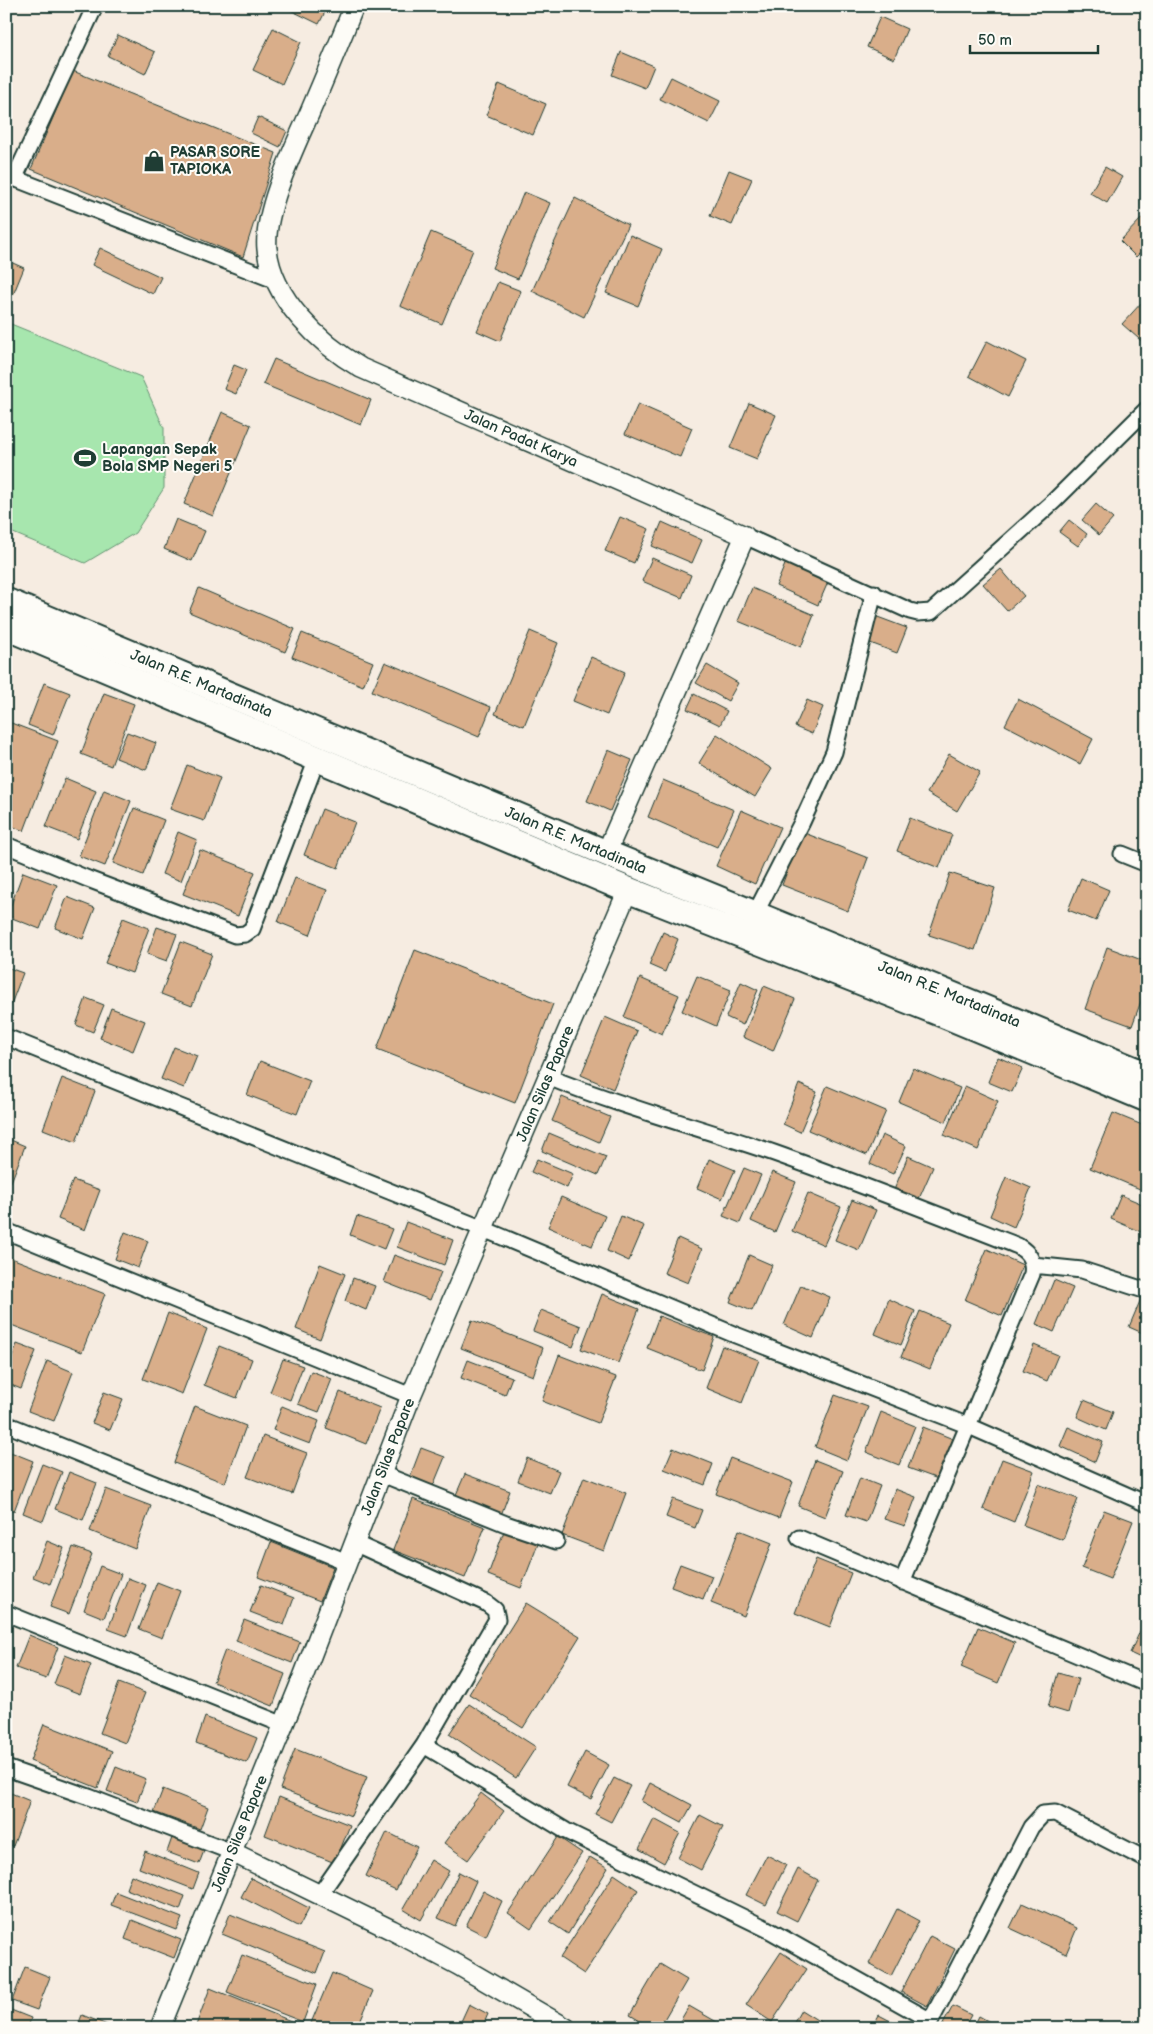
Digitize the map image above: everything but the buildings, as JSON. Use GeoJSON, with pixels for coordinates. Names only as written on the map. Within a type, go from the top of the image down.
{"type":"FeatureCollection","features":[{"type":"Feature","properties":{"kind":"highway","name":"Jalan R.E. Martadinata"},"geometry":{"type":"LineString","coordinates":[[6,601],[606,853],[1147,1075]]}},
{"type":"Feature","properties":{"kind":"highway","name":"Jalan R.E. Martadinata"},"geometry":{"type":"LineString","coordinates":[[7,629],[628,890],[935,1010],[1147,1099]]}},
{"type":"Feature","properties":{"kind":"street"},"geometry":{"type":"LineString","coordinates":[[95,6],[11,176],[277,281]]}},
{"type":"Feature","properties":{"kind":"street","name":"Jalan Padat Karya"},"geometry":{"type":"LineString","coordinates":[[354,6],[278,190],[266,246],[277,281],[291,304],[314,333],[340,356],[360,368],[745,536]]}},
{"type":"Feature","properties":{"kind":"street"},"geometry":{"type":"LineString","coordinates":[[606,853],[745,536],[910,611],[924,614],[930,612],[1054,501],[1147,409]]}},
{"type":"Feature","properties":{"kind":"street"},"geometry":{"type":"LineString","coordinates":[[755,914],[802,822],[834,752],[874,593]]}},
{"type":"Feature","properties":{"kind":"street"},"geometry":{"type":"LineString","coordinates":[[6,844],[88,879],[235,935],[245,934],[252,930],[317,759]]}},
{"type":"Feature","properties":{"kind":"street"},"geometry":{"type":"LineString","coordinates":[[1122,854],[1147,864]]}},
{"type":"Feature","properties":{"kind":"street","name":"Jalan Silas Papare"},"geometry":{"type":"LineString","coordinates":[[160,2028],[284,1724],[411,1396],[481,1228],[628,890]]}},
{"type":"Feature","properties":{"kind":"street"},"geometry":{"type":"LineString","coordinates":[[6,1037],[481,1228],[733,1334],[969,1426],[1147,1504]]}},
{"type":"Feature","properties":{"kind":"street"},"geometry":{"type":"LineString","coordinates":[[548,1077],[605,1100],[825,1171],[1018,1246],[1028,1254],[1033,1266],[969,1426],[902,1582]]}},
{"type":"Feature","properties":{"kind":"street"},"geometry":{"type":"LineString","coordinates":[[6,1231],[411,1396]]}},
{"type":"Feature","properties":{"kind":"street"},"geometry":{"type":"LineString","coordinates":[[1033,1266],[1082,1270],[1147,1291]]}},
{"type":"Feature","properties":{"kind":"street"},"geometry":{"type":"LineString","coordinates":[[6,1424],[347,1562]]}},
{"type":"Feature","properties":{"kind":"street"},"geometry":{"type":"LineString","coordinates":[[382,1474],[506,1524],[556,1541]]}},
{"type":"Feature","properties":{"kind":"street"},"geometry":{"type":"LineString","coordinates":[[799,1538],[1147,1684]]}},
{"type":"Feature","properties":{"kind":"street"},"geometry":{"type":"LineString","coordinates":[[320,1894],[424,1745],[497,1619],[497,1615],[486,1603],[354,1543]]}},
{"type":"Feature","properties":{"kind":"street"},"geometry":{"type":"LineString","coordinates":[[6,1613],[284,1724]]}},
{"type":"Feature","properties":{"kind":"street"},"geometry":{"type":"LineString","coordinates":[[424,1745],[566,1831],[767,1929],[929,2024],[1031,1827],[1043,1814],[1055,1813],[1147,1860]]}},
{"type":"Feature","properties":{"kind":"street"},"geometry":{"type":"LineString","coordinates":[[6,1768],[89,1797],[232,1852],[320,1894],[458,1965],[566,2028]]}},
{"type":"Feature","properties":{"kind":"green space","name":"Lapangan Sepak Bola SMP Negeri 5"},"geometry":{"type":"Polygon","coordinates":[[[6,322],[141,377],[164,428],[164,488],[135,533],[85,563],[6,530],[6,322]]]}},
{"type":"Feature","properties":{"kind":"place","name":"PASAR SORE TAPIOKA"},"geometry":{"type":"Point","coordinates":[154,161]}},
{"type":"Feature","properties":{"kind":"place","name":"Lapangan Sepak Bola SMP Negeri 5"},"geometry":{"type":"Point","coordinates":[85,458]}}]}
